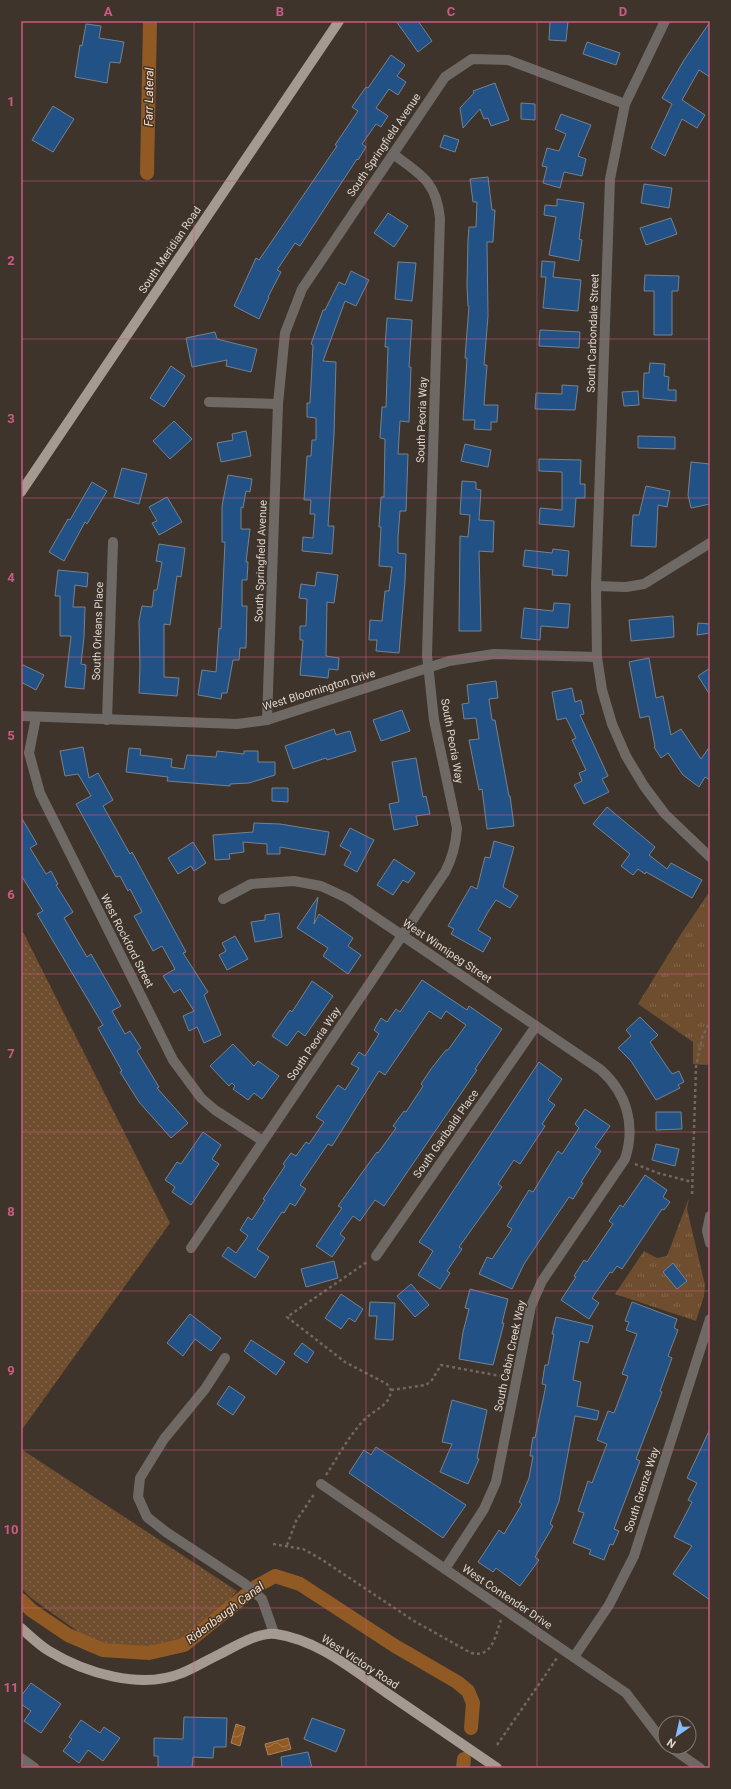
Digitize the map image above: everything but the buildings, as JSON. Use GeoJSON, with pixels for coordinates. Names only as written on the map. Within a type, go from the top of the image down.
{"type":"FeatureCollection","features":[{"type":"Feature","properties":{"kind":"main road","name":"South Meridian Road"},"geometry":{"type":"LineString","coordinates":[[21,492],[339,21]]}},
{"type":"Feature","properties":{"kind":"main road"},"geometry":{"type":"LineString","coordinates":[[21,1628],[48,1651],[77,1666],[101,1674],[125,1679],[149,1680],[181,1674],[243,1642],[274,1633]]}},
{"type":"Feature","properties":{"kind":"main road","name":"West Victory Road"},"geometry":{"type":"LineString","coordinates":[[274,1633],[306,1642],[337,1660],[497,1768]]}},
{"type":"Feature","properties":{"kind":"street","name":"South Carbondale Street"},"geometry":{"type":"LineString","coordinates":[[665,21],[625,104],[610,179],[596,586],[597,657],[602,690],[610,717],[626,756],[652,797],[665,814],[710,857]]}},
{"type":"Feature","properties":{"kind":"street","name":"South Springfield Avenue"},"geometry":{"type":"LineString","coordinates":[[267,720],[278,404],[285,333],[302,288],[445,77],[472,59],[508,60],[625,104]]}},
{"type":"Feature","properties":{"kind":"street","name":"South Peoria Way"},"geometry":{"type":"LineString","coordinates":[[191,1248],[445,872],[452,858],[456,843],[456,828],[434,720],[427,647],[440,218],[439,203],[433,189],[424,176],[393,154]]}},
{"type":"Feature","properties":{"kind":"street"},"geometry":{"type":"LineString","coordinates":[[208,402],[278,404]]}},
{"type":"Feature","properties":{"kind":"street","name":"South Orleans Place"},"geometry":{"type":"LineString","coordinates":[[107,720],[113,542]]}},
{"type":"Feature","properties":{"kind":"street"},"geometry":{"type":"LineString","coordinates":[[596,586],[626,587],[644,584],[710,542]]}},
{"type":"Feature","properties":{"kind":"street","name":"West Bloomington Drive"},"geometry":{"type":"LineString","coordinates":[[21,716],[237,724],[267,720],[429,669],[449,661],[494,654],[597,657]]}},
{"type":"Feature","properties":{"kind":"street","name":"West Rockford Street"},"geometry":{"type":"LineString","coordinates":[[36,717],[29,753],[40,793],[174,1060],[201,1098],[214,1110],[263,1141]]}},
{"type":"Feature","properties":{"kind":"street","name":"West Winnipeg Street"},"geometry":{"type":"LineString","coordinates":[[223,899],[251,884],[294,881],[321,886],[347,898],[601,1070],[610,1079],[624,1100],[628,1112]]}},
{"type":"Feature","properties":{"kind":"street","name":"South Garibaldi Place"},"geometry":{"type":"LineString","coordinates":[[376,1256],[536,1026]]}},
{"type":"Feature","properties":{"kind":"street","name":"South Cabin Creek Way"},"geometry":{"type":"LineString","coordinates":[[445,1569],[484,1509],[496,1482],[531,1306],[542,1281],[625,1159],[629,1146],[630,1133],[628,1112]]}},
{"type":"Feature","properties":{"kind":"street"},"geometry":{"type":"LineString","coordinates":[[710,1216],[707,1231],[710,1243]]}},
{"type":"Feature","properties":{"kind":"street","name":"South Grenze Way"},"geometry":{"type":"LineString","coordinates":[[574,1657],[609,1605],[634,1556],[710,1319]]}},
{"type":"Feature","properties":{"kind":"street"},"geometry":{"type":"LineString","coordinates":[[225,1358],[205,1389],[164,1439],[140,1478],[138,1497],[147,1517],[166,1532],[245,1584],[262,1599],[274,1633]]}},
{"type":"Feature","properties":{"kind":"street","name":"West Contender Drive"},"geometry":{"type":"LineString","coordinates":[[321,1484],[626,1693],[657,1734]]}},
{"type":"Feature","properties":{"kind":"street"},"geometry":{"type":"LineString","coordinates":[[681,1755],[700,1768]]}},
{"type":"Feature","properties":{"kind":"street"},"geometry":{"type":"LineString","coordinates":[[21,1758],[35,1768]]}},
{"type":"Feature","properties":{"kind":"path"},"geometry":{"type":"LineString","coordinates":[[692,1194],[696,1067],[702,1038],[710,1021]]}},
{"type":"Feature","properties":{"kind":"path"},"geometry":{"type":"LineString","coordinates":[[625,1159],[644,1169],[692,1182]]}},
{"type":"Feature","properties":{"kind":"path"},"geometry":{"type":"LineString","coordinates":[[287,1545],[296,1521],[357,1428],[366,1417],[384,1406],[389,1399],[391,1390],[387,1384],[345,1362],[328,1351],[287,1317],[376,1256]]}},
{"type":"Feature","properties":{"kind":"path"},"geometry":{"type":"LineString","coordinates":[[391,1390],[426,1385],[432,1380],[441,1365],[517,1379]]}},
{"type":"Feature","properties":{"kind":"path"},"geometry":{"type":"LineString","coordinates":[[273,1544],[287,1545],[303,1549],[321,1559],[414,1621],[471,1653],[479,1655],[486,1652],[491,1646],[505,1610]]}},
{"type":"Feature","properties":{"kind":"path"},"geometry":{"type":"LineString","coordinates":[[497,1744],[563,1650]]}},
{"type":"Feature","properties":{"kind":"green space"},"geometry":{"type":"Polygon","coordinates":[[[710,891],[710,1065],[693,1064],[693,1042],[638,1004],[681,934],[710,891]]]}},
{"type":"Feature","properties":{"kind":"green space"},"geometry":{"type":"Polygon","coordinates":[[[21,928],[170,1223],[21,1431],[21,928]]]}},
{"type":"Feature","properties":{"kind":"green space"},"geometry":{"type":"Polygon","coordinates":[[[689,1198],[687,1209],[705,1285],[704,1296],[696,1321],[615,1294],[644,1251],[657,1258],[667,1256],[689,1198]]]}},
{"type":"Feature","properties":{"kind":"green space"},"geometry":{"type":"Polygon","coordinates":[[[21,1449],[237,1591],[198,1635],[157,1650],[94,1643],[31,1598],[21,1588],[21,1449]]]}},
{"type":"Feature","properties":{"kind":"water"},"geometry":{"type":"Polygon","coordinates":[[[236,1724],[245,1727],[240,1746],[231,1743],[236,1724]]]}},
{"type":"Feature","properties":{"kind":"water"},"geometry":{"type":"Polygon","coordinates":[[[288,1738],[291,1749],[268,1755],[265,1744],[288,1738]]]}},
{"type":"Feature","properties":{"kind":"waterway","name":"Farr Lateral"},"geometry":{"type":"LineString","coordinates":[[147,173],[150,21]]}},
{"type":"Feature","properties":{"kind":"waterway","name":"Ridenbaugh Canal"},"geometry":{"type":"LineString","coordinates":[[21,1600],[31,1610],[68,1635],[103,1650],[149,1653],[184,1645],[257,1586],[275,1576],[300,1584],[395,1646],[457,1682],[468,1691],[473,1703],[471,1728]]}},
{"type":"Feature","properties":{"kind":"waterway","name":"Ridenbaugh Canal"},"geometry":{"type":"LineString","coordinates":[[463,1768],[464,1759]]}}]}
